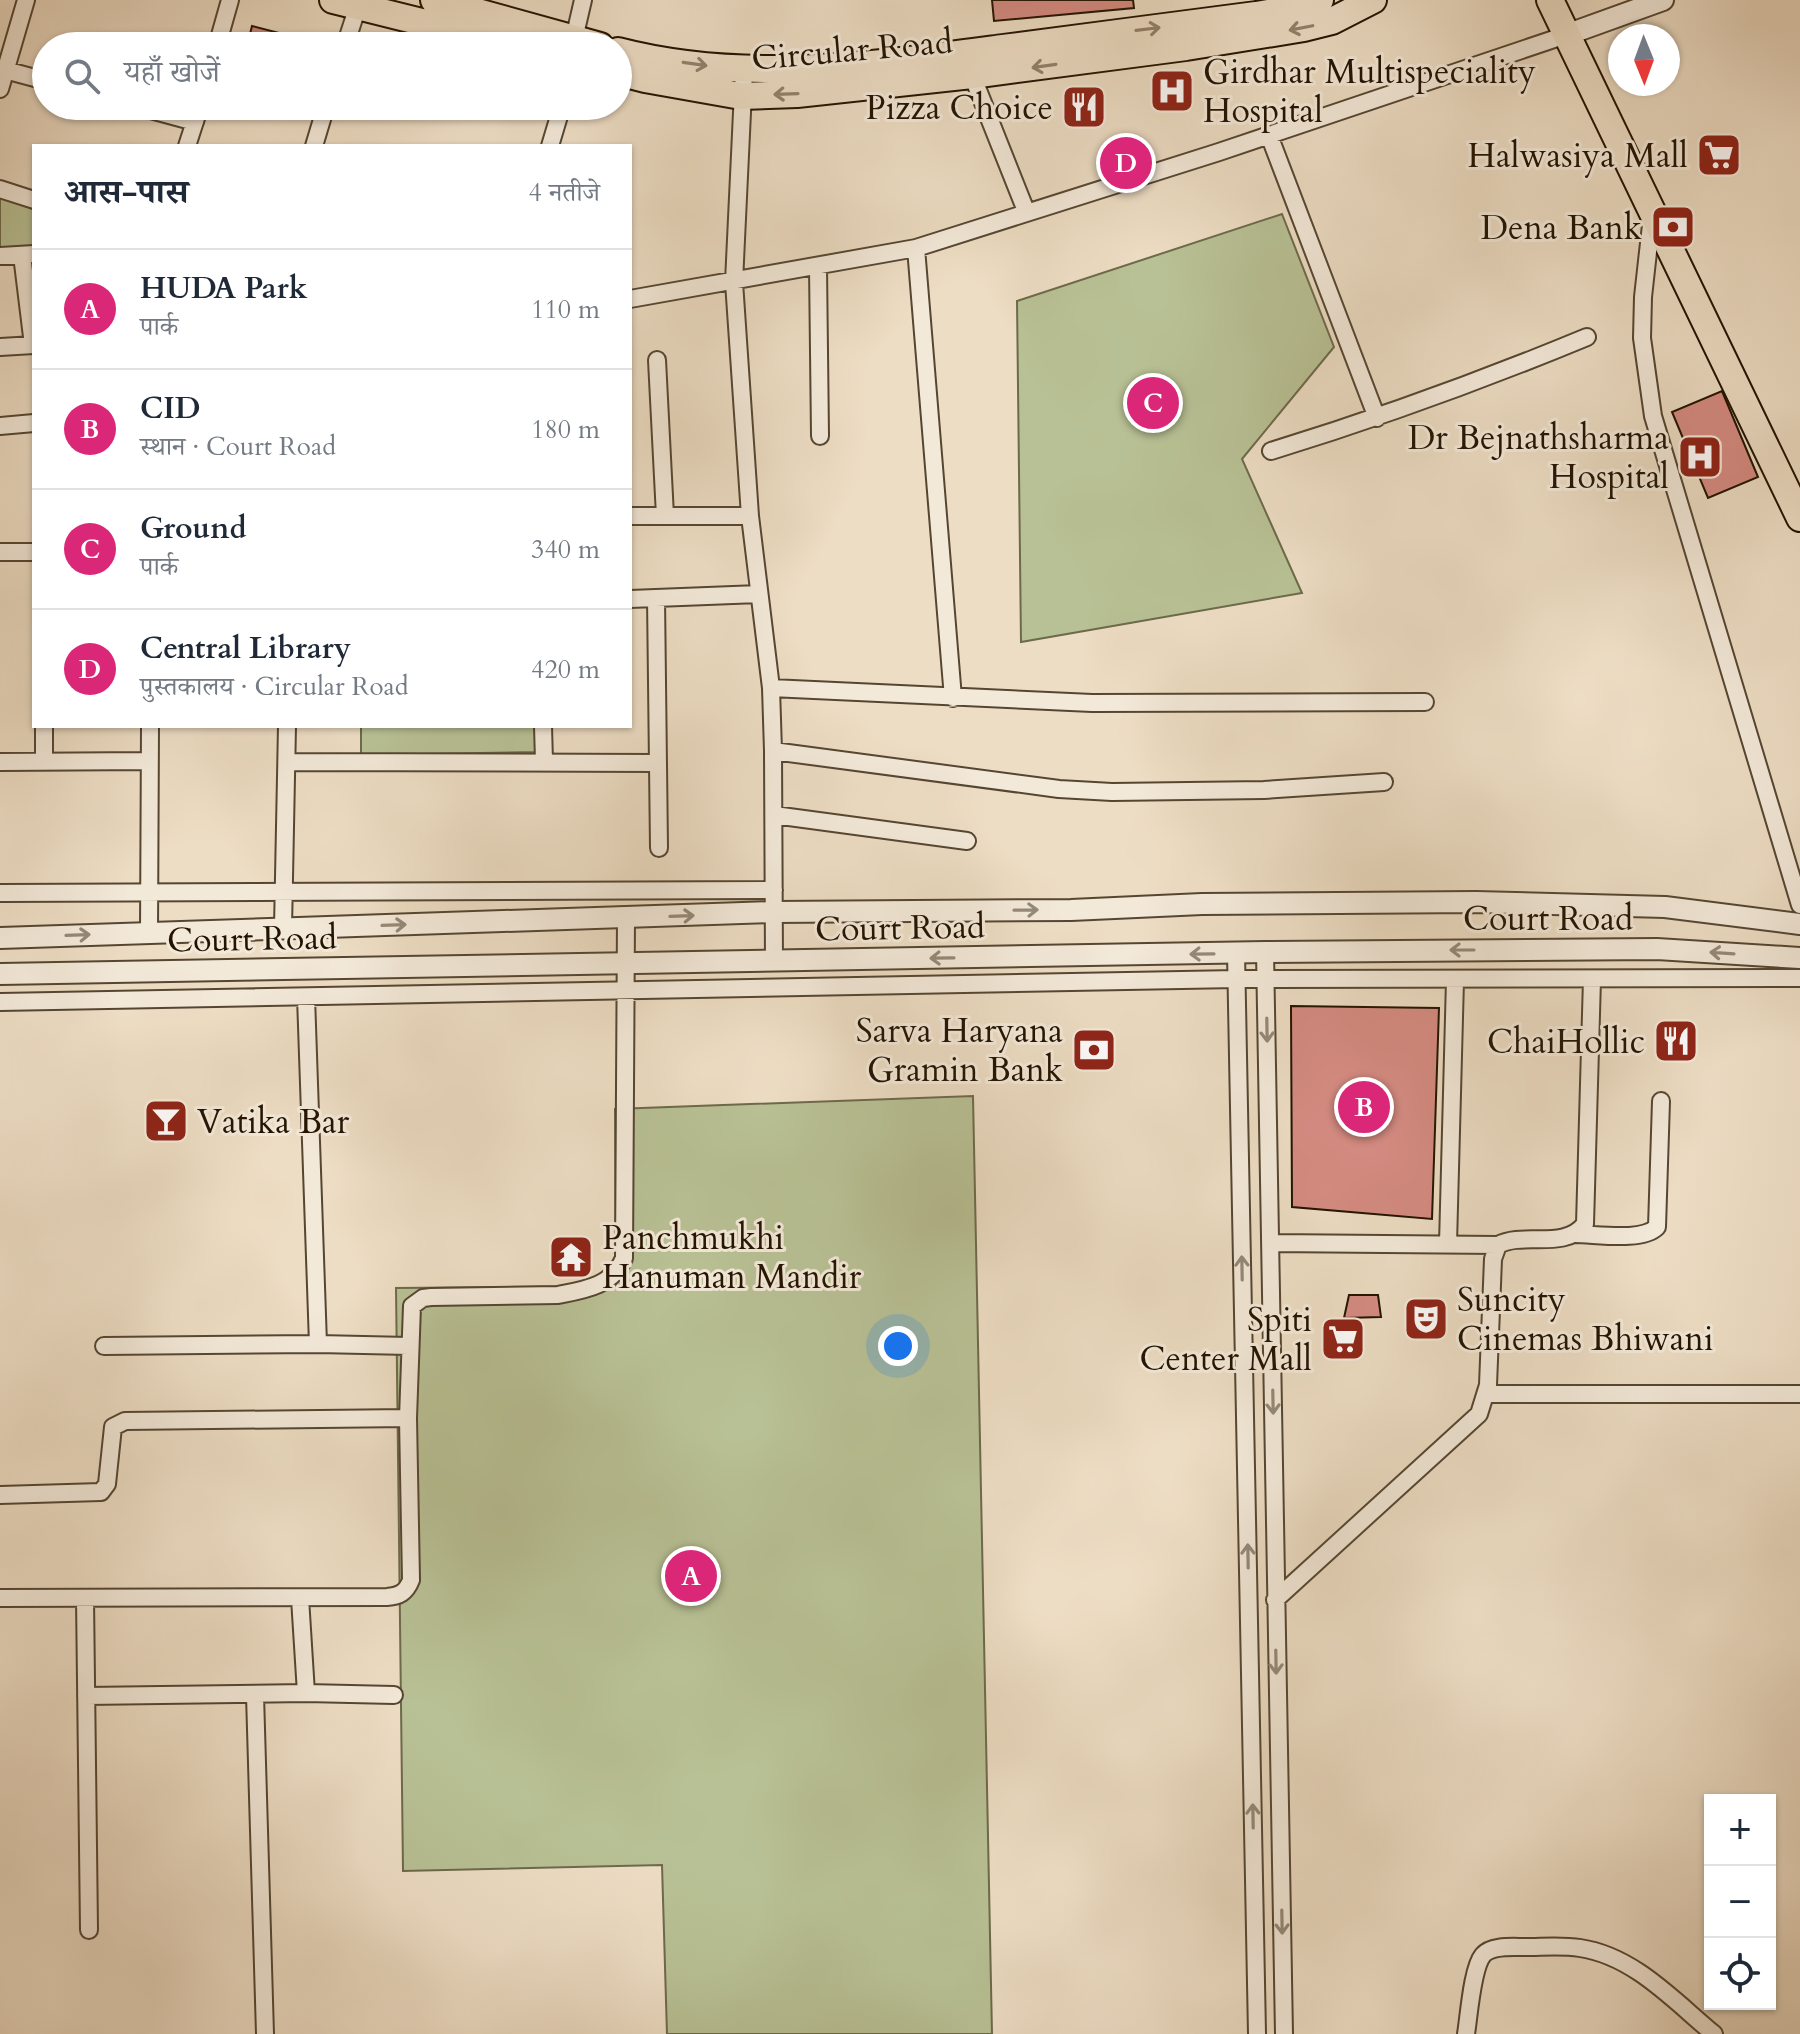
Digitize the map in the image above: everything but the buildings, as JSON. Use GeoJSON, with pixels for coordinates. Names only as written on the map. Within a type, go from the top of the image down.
{"type":"FeatureCollection","features":[{"type":"Feature","properties":{"kind":"main road"},"geometry":{"type":"LineString","coordinates":[[434,0],[549,32]]}},
{"type":"Feature","properties":{"kind":"main road"},"geometry":{"type":"LineString","coordinates":[[632,54],[742,83],[788,70],[927,58],[1256,15],[1293,9],[1320,0]]}},
{"type":"Feature","properties":{"kind":"main road","name":"Circular Road"},"geometry":{"type":"LineString","coordinates":[[632,73],[742,83],[797,94],[972,75],[1304,28],[1332,21],[1373,0]]}},
{"type":"Feature","properties":{"kind":"main road"},"geometry":{"type":"LineString","coordinates":[[1550,0],[1800,518]]}},
{"type":"Feature","properties":{"kind":"main road"},"geometry":{"type":"LineString","coordinates":[[346,3],[462,32]]}},
{"type":"Feature","properties":{"kind":"street"},"geometry":{"type":"LineString","coordinates":[[0,89],[26,0]]}},
{"type":"Feature","properties":{"kind":"street"},"geometry":{"type":"LineString","coordinates":[[221,32],[230,0]]}},
{"type":"Feature","properties":{"kind":"street"},"geometry":{"type":"LineString","coordinates":[[576,32],[583,0]]}},
{"type":"Feature","properties":{"kind":"street"},"geometry":{"type":"LineString","coordinates":[[632,299],[916,248],[1269,135],[1663,0]]}},
{"type":"Feature","properties":{"kind":"street"},"geometry":{"type":"LineString","coordinates":[[345,32],[346,3]]}},
{"type":"Feature","properties":{"kind":"street"},"geometry":{"type":"LineString","coordinates":[[5,70],[32,77]]}},
{"type":"Feature","properties":{"kind":"street"},"geometry":{"type":"LineString","coordinates":[[972,75],[1026,211]]}},
{"type":"Feature","properties":{"kind":"street"},"geometry":{"type":"LineString","coordinates":[[742,83],[734,282],[750,516],[771,688],[774,961]]}},
{"type":"Feature","properties":{"kind":"street"},"geometry":{"type":"LineString","coordinates":[[188,144],[195,120]]}},
{"type":"Feature","properties":{"kind":"street"},"geometry":{"type":"LineString","coordinates":[[315,144],[322,120]]}},
{"type":"Feature","properties":{"kind":"street"},"geometry":{"type":"LineString","coordinates":[[551,144],[558,120]]}},
{"type":"Feature","properties":{"kind":"street"},"geometry":{"type":"LineString","coordinates":[[1269,135],[1377,418]]}},
{"type":"Feature","properties":{"kind":"street"},"geometry":{"type":"LineString","coordinates":[[0,189],[32,199]]}},
{"type":"Feature","properties":{"kind":"street"},"geometry":{"type":"LineString","coordinates":[[1652,214],[1642,338],[1653,416],[1800,905]]}},
{"type":"Feature","properties":{"kind":"street"},"geometry":{"type":"LineString","coordinates":[[916,248],[953,698]]}},
{"type":"Feature","properties":{"kind":"street"},"geometry":{"type":"LineString","coordinates":[[0,256],[28,254],[32,327]]}},
{"type":"Feature","properties":{"kind":"street"},"geometry":{"type":"LineString","coordinates":[[818,267],[820,436]]}},
{"type":"Feature","properties":{"kind":"street"},"geometry":{"type":"LineString","coordinates":[[1271,451],[1470,385],[1587,337]]}},
{"type":"Feature","properties":{"kind":"street"},"geometry":{"type":"LineString","coordinates":[[0,347],[32,345]]}},
{"type":"Feature","properties":{"kind":"street"},"geometry":{"type":"LineString","coordinates":[[657,360],[665,516]]}},
{"type":"Feature","properties":{"kind":"street"},"geometry":{"type":"LineString","coordinates":[[0,426],[32,423]]}},
{"type":"Feature","properties":{"kind":"street"},"geometry":{"type":"LineString","coordinates":[[632,516],[750,516]]}},
{"type":"Feature","properties":{"kind":"street"},"geometry":{"type":"LineString","coordinates":[[0,552],[32,552]]}},
{"type":"Feature","properties":{"kind":"street"},"geometry":{"type":"LineString","coordinates":[[632,599],[759,594]]}},
{"type":"Feature","properties":{"kind":"street"},"geometry":{"type":"LineString","coordinates":[[656,598],[659,848]]}},
{"type":"Feature","properties":{"kind":"street"},"geometry":{"type":"LineString","coordinates":[[771,688],[1092,703],[1425,702]]}},
{"type":"Feature","properties":{"kind":"street"},"geometry":{"type":"LineString","coordinates":[[44,728],[44,762]]}},
{"type":"Feature","properties":{"kind":"street"},"geometry":{"type":"LineString","coordinates":[[149,933],[150,728]]}},
{"type":"Feature","properties":{"kind":"street"},"geometry":{"type":"LineString","coordinates":[[283,928],[287,728]]}},
{"type":"Feature","properties":{"kind":"street"},"geometry":{"type":"LineString","coordinates":[[543,728],[544,761]]}},
{"type":"Feature","properties":{"kind":"street"},"geometry":{"type":"LineString","coordinates":[[773,751],[1059,789],[1112,792],[1264,790],[1384,782]]}},
{"type":"Feature","properties":{"kind":"street"},"geometry":{"type":"LineString","coordinates":[[0,762],[149,761]]}},
{"type":"Feature","properties":{"kind":"street"},"geometry":{"type":"LineString","coordinates":[[288,762],[657,763]]}},
{"type":"Feature","properties":{"kind":"street"},"geometry":{"type":"LineString","coordinates":[[774,815],[967,841]]}},
{"type":"Feature","properties":{"kind":"street"},"geometry":{"type":"LineString","coordinates":[[0,893],[774,890]]}},
{"type":"Feature","properties":{"kind":"street"},"geometry":{"type":"LineString","coordinates":[[0,938],[774,912],[1071,910],[1202,904],[1476,902],[1665,907],[1800,924]]}},
{"type":"Feature","properties":{"kind":"street"},"geometry":{"type":"LineString","coordinates":[[0,1598],[387,1597],[397,1596],[409,1586],[408,1418],[412,1306],[423,1298],[558,1295],[601,1284],[620,1269],[626,1249],[626,918]]}},
{"type":"Feature","properties":{"kind":"street","name":"Court Road"},"geometry":{"type":"LineString","coordinates":[[0,974],[1265,952],[1657,949],[1800,958]]}},
{"type":"Feature","properties":{"kind":"street"},"geometry":{"type":"LineString","coordinates":[[1265,952],[1284,2034]]}},
{"type":"Feature","properties":{"kind":"street"},"geometry":{"type":"LineString","coordinates":[[1236,953],[1257,2034]]}},
{"type":"Feature","properties":{"kind":"street"},"geometry":{"type":"LineString","coordinates":[[0,1002],[1237,979],[1800,978]]}},
{"type":"Feature","properties":{"kind":"street"},"geometry":{"type":"LineString","coordinates":[[1575,1234],[1585,1224],[1587,1217],[1592,979]]}},
{"type":"Feature","properties":{"kind":"street"},"geometry":{"type":"LineString","coordinates":[[1448,1244],[1455,980]]}},
{"type":"Feature","properties":{"kind":"street"},"geometry":{"type":"LineString","coordinates":[[306,997],[318,1344]]}},
{"type":"Feature","properties":{"kind":"street"},"geometry":{"type":"LineString","coordinates":[[1271,1243],[1498,1245],[1509,1240],[1575,1234],[1637,1236],[1653,1232],[1657,1227],[1661,1101]]}},
{"type":"Feature","properties":{"kind":"street"},"geometry":{"type":"LineString","coordinates":[[1275,1600],[1472,1423],[1487,1394],[1493,1259],[1498,1245]]}},
{"type":"Feature","properties":{"kind":"street"},"geometry":{"type":"LineString","coordinates":[[104,1346],[409,1346]]}},
{"type":"Feature","properties":{"kind":"street"},"geometry":{"type":"LineString","coordinates":[[1487,1394],[1800,1394]]}},
{"type":"Feature","properties":{"kind":"street"},"geometry":{"type":"LineString","coordinates":[[0,1495],[101,1492],[107,1484],[113,1427],[125,1421],[408,1418]]}},
{"type":"Feature","properties":{"kind":"street"},"geometry":{"type":"LineString","coordinates":[[85,1598],[89,1930]]}},
{"type":"Feature","properties":{"kind":"street"},"geometry":{"type":"LineString","coordinates":[[300,1598],[306,1693]]}},
{"type":"Feature","properties":{"kind":"street"},"geometry":{"type":"LineString","coordinates":[[255,1695],[265,2034]]}},
{"type":"Feature","properties":{"kind":"street"},"geometry":{"type":"LineString","coordinates":[[86,1696],[394,1695]]}},
{"type":"Feature","properties":{"kind":"street"},"geometry":{"type":"LineString","coordinates":[[1466,2034],[1482,1956],[1488,1951],[1511,1947],[1562,1946],[1599,1953],[1632,1967],[1714,2034]]}},
{"type":"Feature","properties":{"kind":"green space"},"geometry":{"type":"Polygon","coordinates":[[[0,189],[32,199],[32,256],[0,258],[0,189]]]}},
{"type":"Feature","properties":{"kind":"green space"},"geometry":{"type":"Polygon","coordinates":[[[1282,214],[1334,347],[1242,459],[1302,593],[1021,642],[1017,301],[1282,214]]]}},
{"type":"Feature","properties":{"kind":"green space"},"geometry":{"type":"Polygon","coordinates":[[[361,728],[535,728],[536,752],[361,755],[361,728]]]}},
{"type":"Feature","properties":{"kind":"green space"},"geometry":{"type":"Polygon","coordinates":[[[973,1096],[992,2034],[667,2034],[662,1865],[403,1871],[396,1288],[616,1286],[615,1109],[973,1096]]]}},
{"type":"Feature","properties":{"kind":"place","name":"Girdhar Multispeciality Hospital"},"geometry":{"type":"Point","coordinates":[1172,91]}},
{"type":"Feature","properties":{"kind":"place","name":"Pizza Choice"},"geometry":{"type":"Point","coordinates":[1084,107]}},
{"type":"Feature","properties":{"kind":"place","name":"Halwasiya Mall"},"geometry":{"type":"Point","coordinates":[1719,155]}},
{"type":"Feature","properties":{"kind":"place","name":"Central Library"},"geometry":{"type":"Point","coordinates":[1126,163]}},
{"type":"Feature","properties":{"kind":"place","name":"Dena Bank"},"geometry":{"type":"Point","coordinates":[1673,227]}},
{"type":"Feature","properties":{"kind":"place","name":"Ground"},"geometry":{"type":"Point","coordinates":[1153,403]}},
{"type":"Feature","properties":{"kind":"place","name":"Dr Bejnathsharma Hospital"},"geometry":{"type":"Point","coordinates":[1700,457]}},
{"type":"Feature","properties":{"kind":"place","name":"ChaiHollic"},"geometry":{"type":"Point","coordinates":[1676,1041]}},
{"type":"Feature","properties":{"kind":"place","name":"Sarva Haryana Gramin Bank"},"geometry":{"type":"Point","coordinates":[1094,1050]}},
{"type":"Feature","properties":{"kind":"place","name":"CID"},"geometry":{"type":"Point","coordinates":[1364,1107]}},
{"type":"Feature","properties":{"kind":"place","name":"Vatika Bar"},"geometry":{"type":"Point","coordinates":[166,1121]}},
{"type":"Feature","properties":{"kind":"place","name":"Panchmukhi Hanuman Mandir"},"geometry":{"type":"Point","coordinates":[571,1257]}},
{"type":"Feature","properties":{"kind":"place","name":"Suncity Cinemas Bhiwani"},"geometry":{"type":"Point","coordinates":[1426,1319]}},
{"type":"Feature","properties":{"kind":"place","name":"Spiti Center Mall"},"geometry":{"type":"Point","coordinates":[1343,1339]}},
{"type":"Feature","properties":{"kind":"place","name":"HUDA Park"},"geometry":{"type":"Point","coordinates":[691,1576]}}]}
